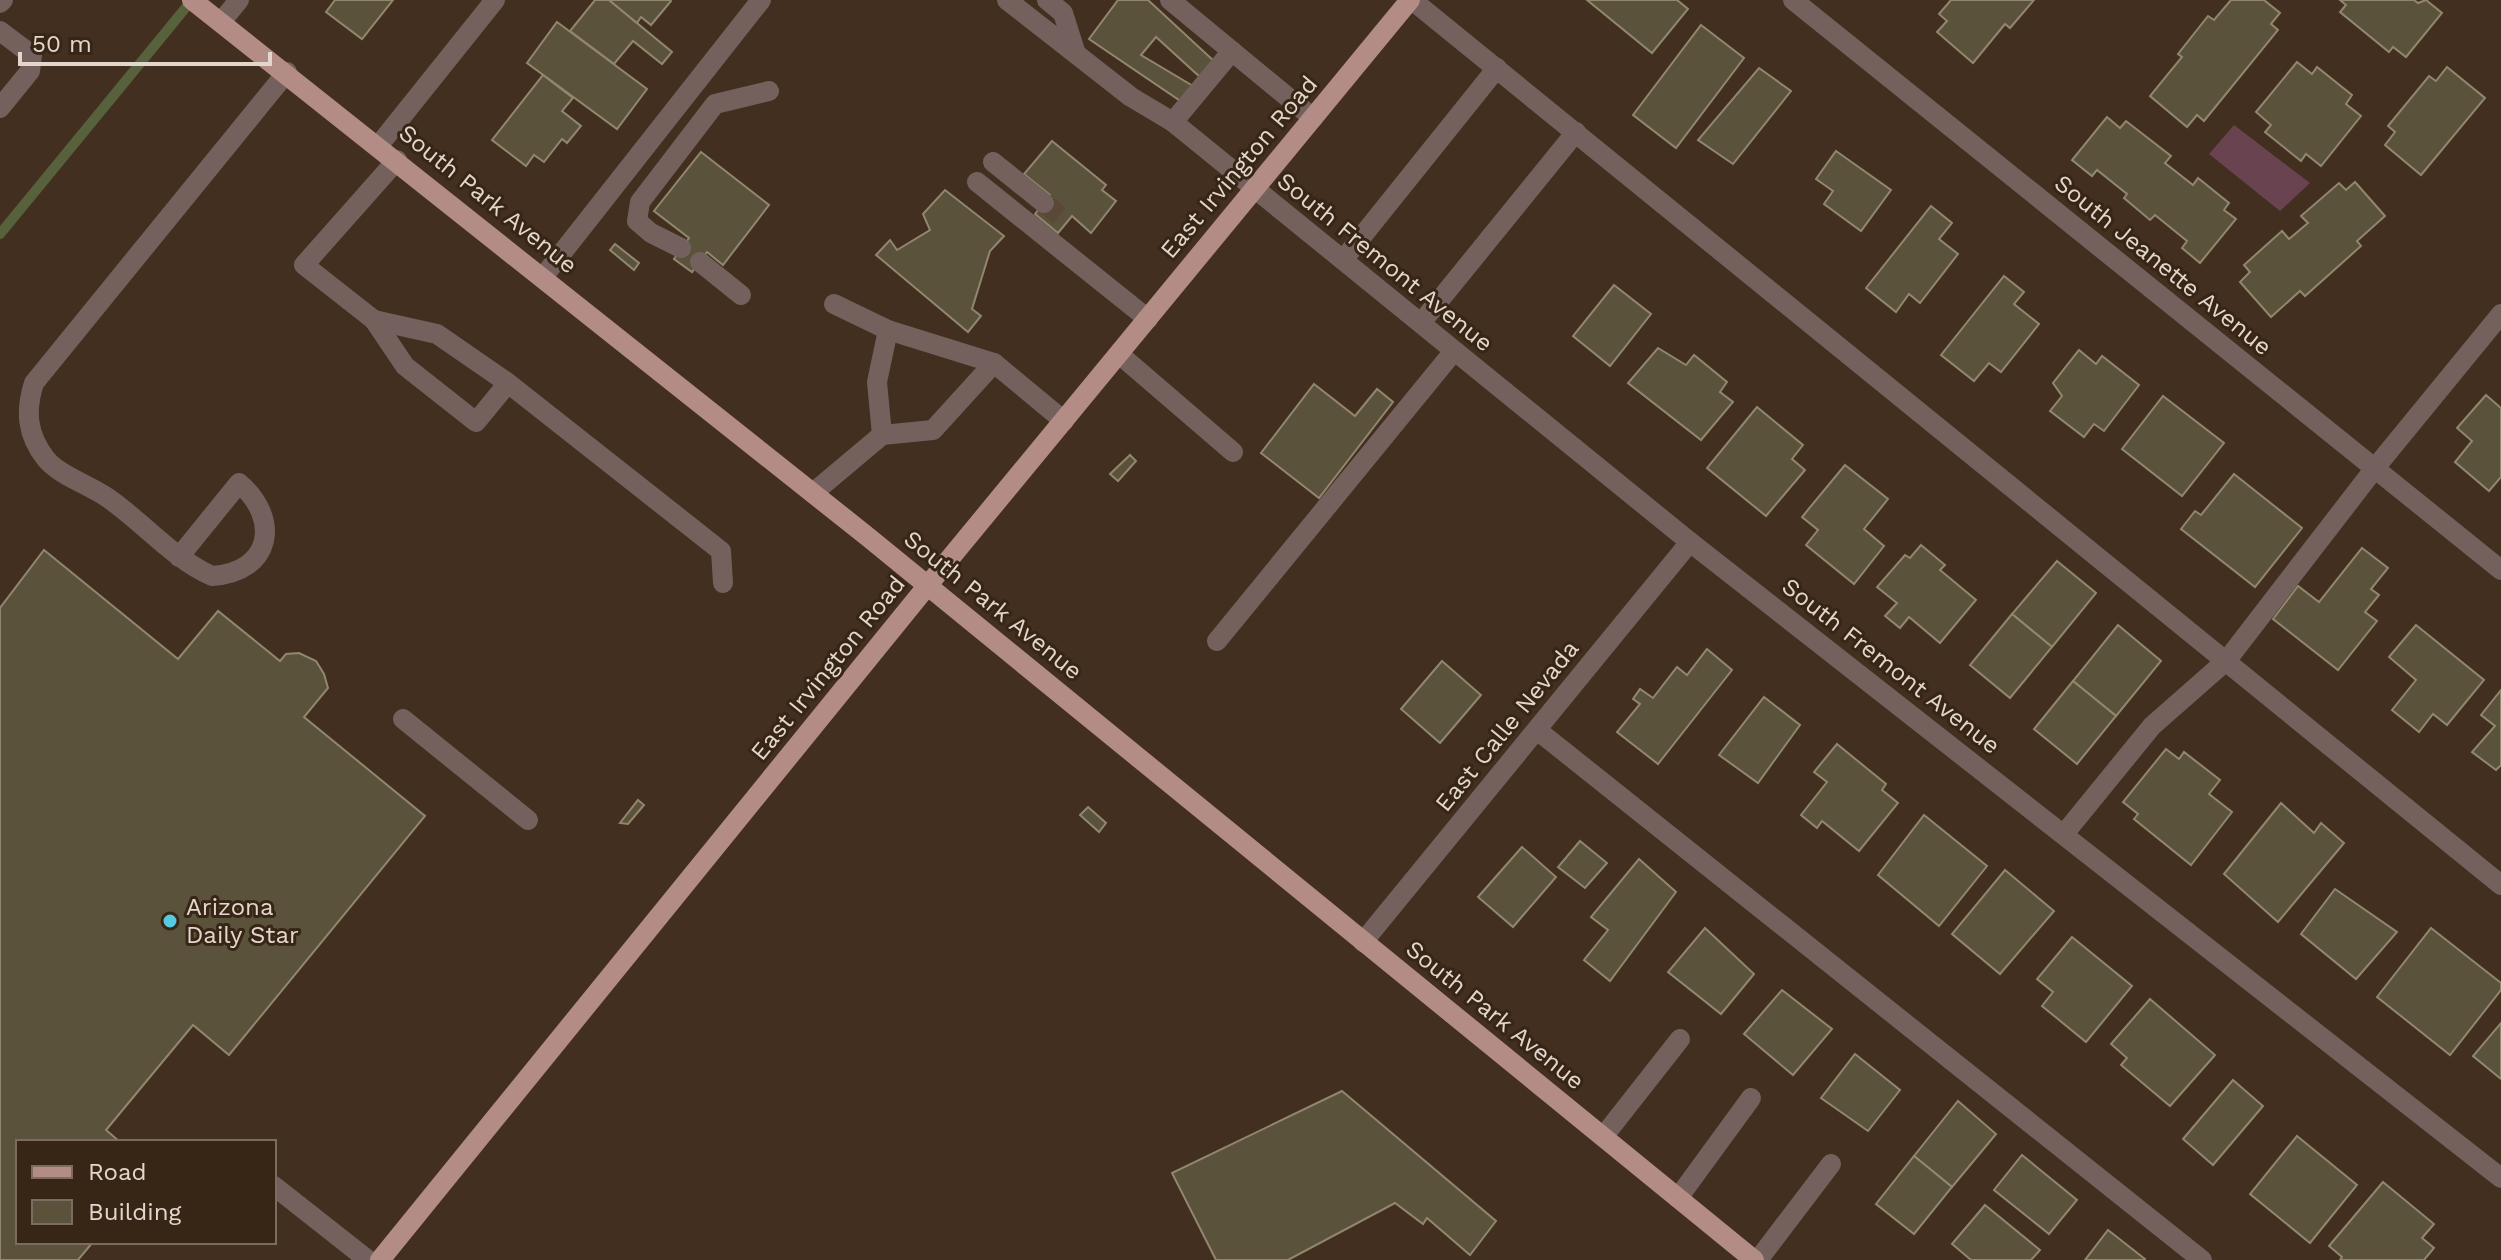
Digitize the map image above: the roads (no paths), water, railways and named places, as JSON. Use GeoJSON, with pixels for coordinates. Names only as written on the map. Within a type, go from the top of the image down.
{"type":"FeatureCollection","features":[{"type":"Feature","properties":{"kind":"main road","name":"South Park Avenue"},"geometry":{"type":"LineString","coordinates":[[192,0],[379,145],[928,585],[1756,1260]]}},
{"type":"Feature","properties":{"kind":"main road","name":"East Irvington Road"},"geometry":{"type":"LineString","coordinates":[[380,1260],[928,585],[1411,0]]}},
{"type":"Feature","properties":{"kind":"street"},"geometry":{"type":"LineString","coordinates":[[216,18],[239,0]]}},
{"type":"Feature","properties":{"kind":"street"},"geometry":{"type":"LineString","coordinates":[[379,145],[495,0]]}},
{"type":"Feature","properties":{"kind":"street"},"geometry":{"type":"LineString","coordinates":[[543,277],[761,0]]}},
{"type":"Feature","properties":{"kind":"street","name":"South Fremont Avenue"},"geometry":{"type":"LineString","coordinates":[[1007,0],[1131,97],[1173,122],[1690,542],[2501,1178]]}},
{"type":"Feature","properties":{"kind":"street"},"geometry":{"type":"LineString","coordinates":[[1047,0],[1063,13],[1077,54]]}},
{"type":"Feature","properties":{"kind":"street"},"geometry":{"type":"LineString","coordinates":[[1170,0],[1313,118]]}},
{"type":"Feature","properties":{"kind":"street"},"geometry":{"type":"LineString","coordinates":[[1411,0],[2501,885]]}},
{"type":"Feature","properties":{"kind":"street","name":"South Jeanette Avenue"},"geometry":{"type":"LineString","coordinates":[[1793,0],[2501,570]]}},
{"type":"Feature","properties":{"kind":"street"},"geometry":{"type":"LineString","coordinates":[[0,31],[32,55],[30,71],[0,108]]}},
{"type":"Feature","properties":{"kind":"street"},"geometry":{"type":"LineString","coordinates":[[1173,122],[1232,51]]}},
{"type":"Feature","properties":{"kind":"street"},"geometry":{"type":"LineString","coordinates":[[1343,260],[1497,68]]}},
{"type":"Feature","properties":{"kind":"street"},"geometry":{"type":"LineString","coordinates":[[179,557],[239,483],[263,510],[265,540],[256,558],[228,575],[212,576],[179,557],[109,499],[48,461],[28,424],[29,400],[34,383],[287,72]]}},
{"type":"Feature","properties":{"kind":"street"},"geometry":{"type":"LineString","coordinates":[[681,248],[651,233],[637,221],[640,202],[715,104],[769,91]]}},
{"type":"Feature","properties":{"kind":"street"},"geometry":{"type":"LineString","coordinates":[[1421,323],[1576,132]]}},
{"type":"Feature","properties":{"kind":"street"},"geometry":{"type":"LineString","coordinates":[[397,160],[304,265],[374,320],[405,366],[476,422],[508,383]]}},
{"type":"Feature","properties":{"kind":"street"},"geometry":{"type":"LineString","coordinates":[[993,162],[1044,203]]}},
{"type":"Feature","properties":{"kind":"street"},"geometry":{"type":"LineString","coordinates":[[977,182],[1148,319]]}},
{"type":"Feature","properties":{"kind":"street"},"geometry":{"type":"LineString","coordinates":[[700,262],[741,295]]}},
{"type":"Feature","properties":{"kind":"street"},"geometry":{"type":"LineString","coordinates":[[834,304],[888,330],[994,363],[1064,421]]}},
{"type":"Feature","properties":{"kind":"street"},"geometry":{"type":"LineString","coordinates":[[2064,834],[2152,726],[2227,660],[2375,468],[2501,314]]}},
{"type":"Feature","properties":{"kind":"street"},"geometry":{"type":"LineString","coordinates":[[374,320],[437,334],[508,383],[721,551],[723,583]]}},
{"type":"Feature","properties":{"kind":"street"},"geometry":{"type":"LineString","coordinates":[[882,435],[877,382],[888,330]]}},
{"type":"Feature","properties":{"kind":"street"},"geometry":{"type":"LineString","coordinates":[[1217,641],[1454,351]]}},
{"type":"Feature","properties":{"kind":"street"},"geometry":{"type":"LineString","coordinates":[[1119,354],[1233,452]]}},
{"type":"Feature","properties":{"kind":"street"},"geometry":{"type":"LineString","coordinates":[[813,493],[882,435],[933,430],[994,363]]}},
{"type":"Feature","properties":{"kind":"street","name":"East Calle Nevada"},"geometry":{"type":"LineString","coordinates":[[1363,942],[1690,542]]}},
{"type":"Feature","properties":{"kind":"street"},"geometry":{"type":"LineString","coordinates":[[403,719],[528,820]]}},
{"type":"Feature","properties":{"kind":"street"},"geometry":{"type":"LineString","coordinates":[[1537,730],[2202,1260]]}},
{"type":"Feature","properties":{"kind":"street"},"geometry":{"type":"LineString","coordinates":[[1603,1137],[1680,1039]]}},
{"type":"Feature","properties":{"kind":"street"},"geometry":{"type":"LineString","coordinates":[[1678,1198],[1751,1098]]}},
{"type":"Feature","properties":{"kind":"street"},"geometry":{"type":"LineString","coordinates":[[1756,1260],[1831,1164]]}},
{"type":"Feature","properties":{"kind":"street"},"geometry":{"type":"LineString","coordinates":[[276,1188],[368,1260]]}},
{"type":"Feature","properties":{"kind":"waterway"},"geometry":{"type":"LineString","coordinates":[[0,234],[192,0]]}},
{"type":"Feature","properties":{"kind":"tunnel"},"geometry":{"type":"LineString","coordinates":[[1044,203],[1067,222]]}},
{"type":"Feature","properties":{"kind":"place","name":"Arizona Daily Star"},"geometry":{"type":"Point","coordinates":[170,921]}}]}
